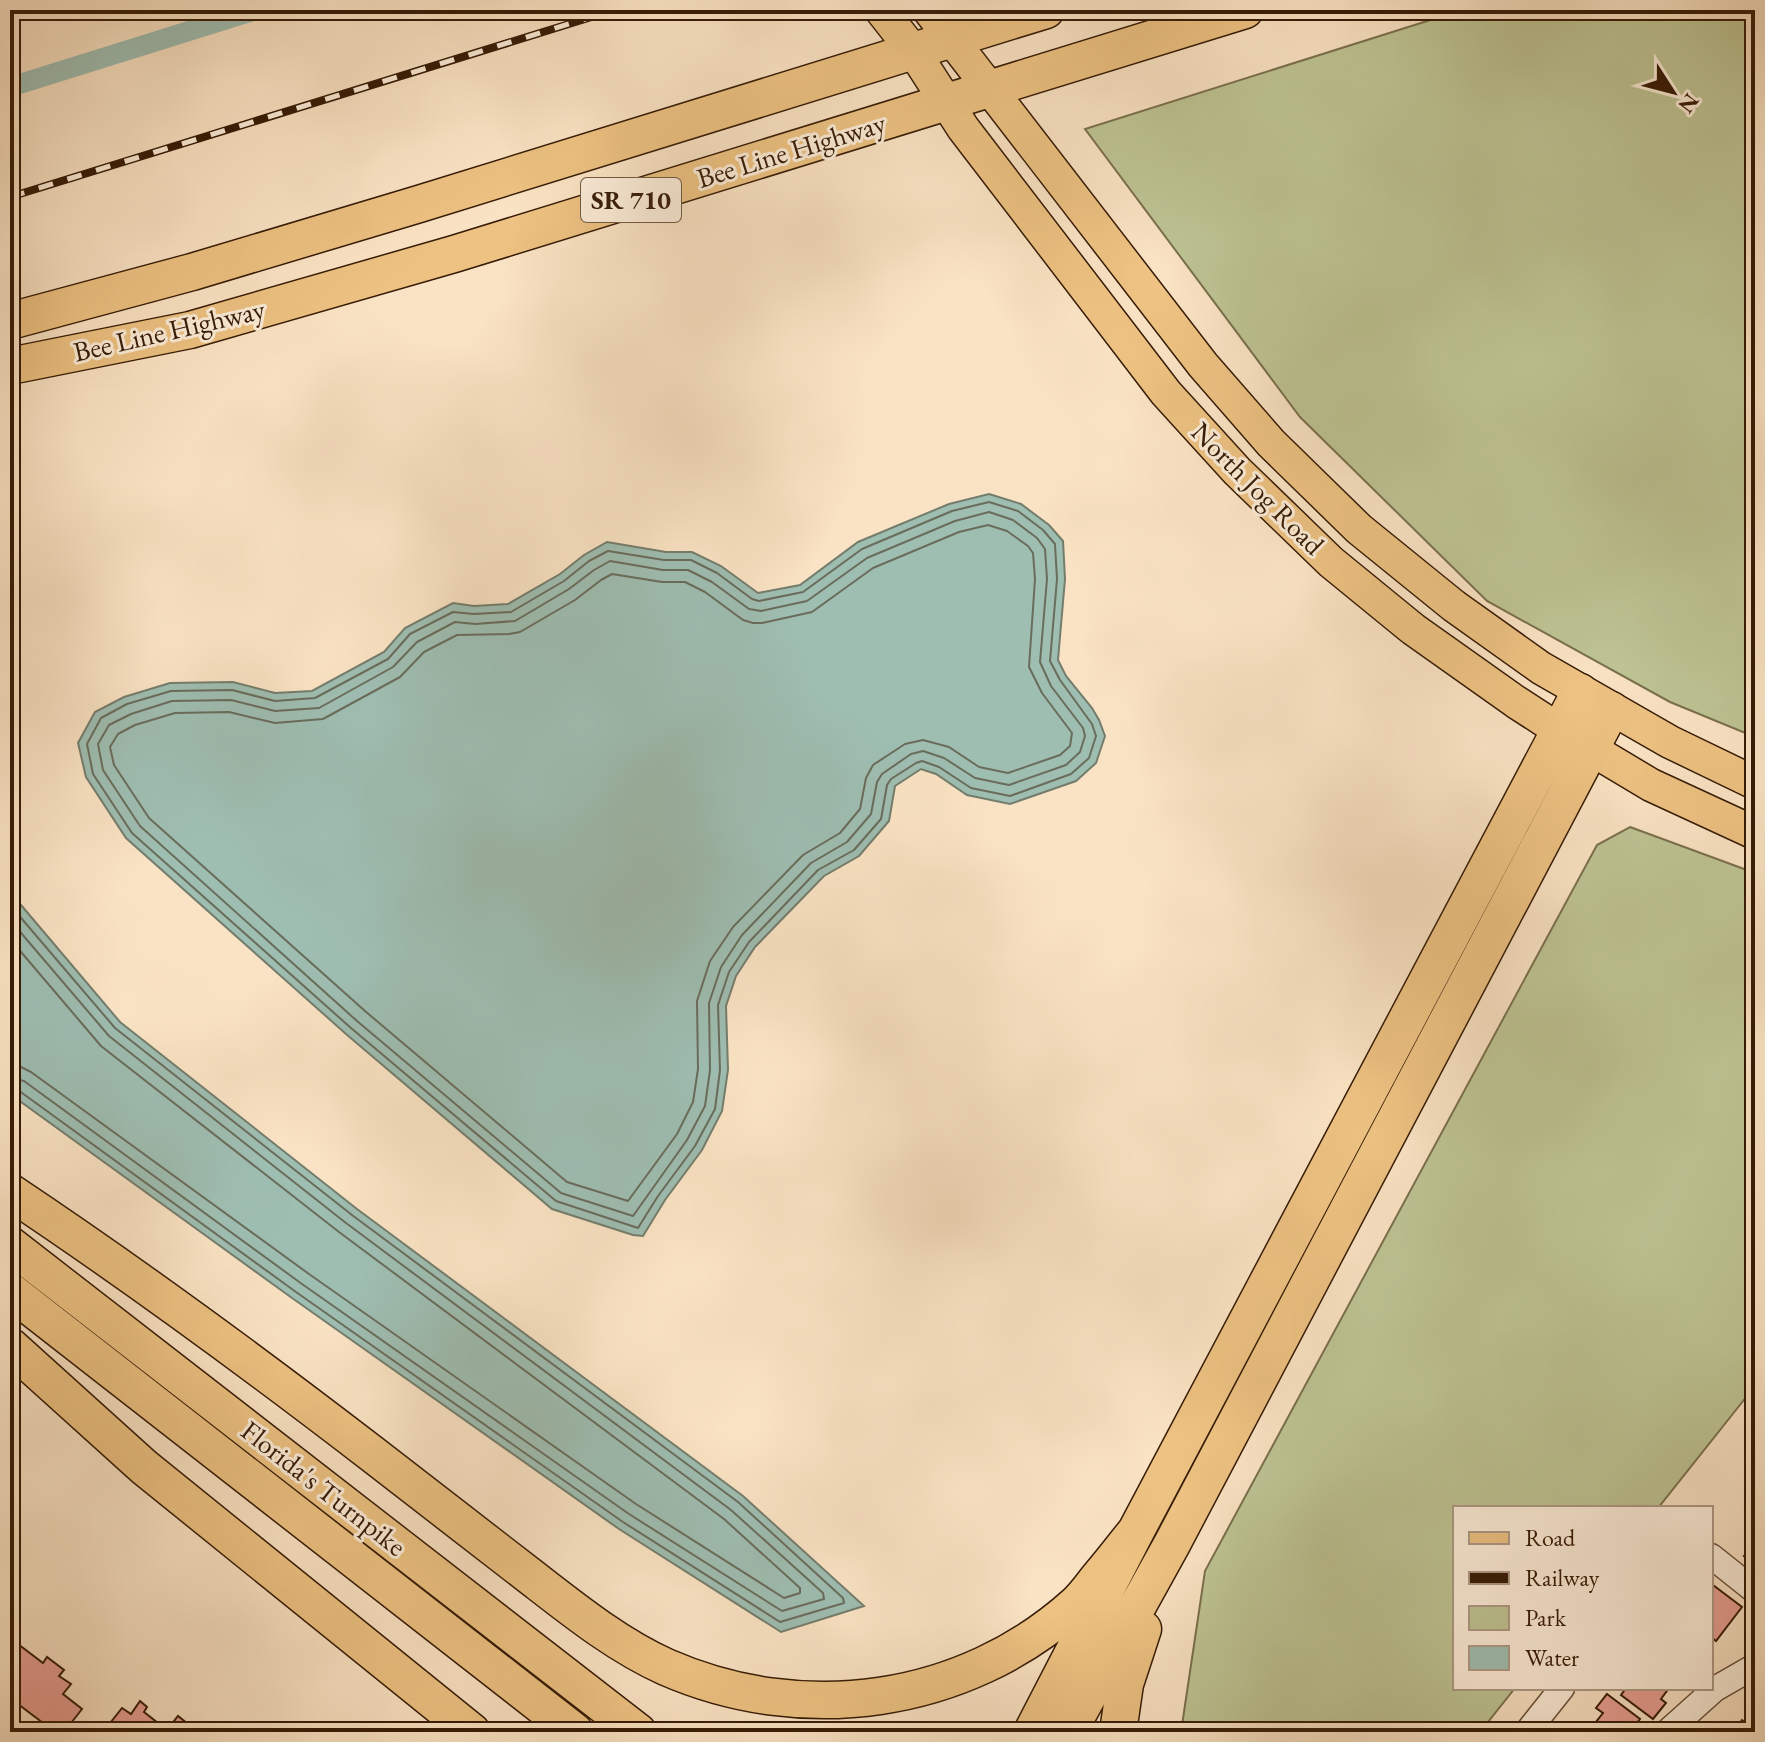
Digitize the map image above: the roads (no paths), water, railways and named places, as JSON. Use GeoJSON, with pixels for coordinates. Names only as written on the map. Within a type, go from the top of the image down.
{"type":"FeatureCollection","features":[{"type":"Feature","properties":{"kind":"highway","name":"Bee Line Highway"},"geometry":{"type":"LineString","coordinates":[[10,321],[192,272],[1046,10]]}},
{"type":"Feature","properties":{"kind":"highway","name":"Bee Line Highway"},"geometry":{"type":"LineString","coordinates":[[10,366],[190,330],[454,254],[1245,10]]}},
{"type":"Feature","properties":{"kind":"highway"},"geometry":{"type":"LineString","coordinates":[[1032,1732],[1559,730],[1595,701]]}},
{"type":"Feature","properties":{"kind":"highway"},"geometry":{"type":"LineString","coordinates":[[1068,1732],[1172,1544],[1590,750],[1595,701]]}},
{"type":"Feature","properties":{"kind":"highway"},"geometry":{"type":"LineString","coordinates":[[10,1192],[287,1389],[546,1589],[612,1636],[665,1666],[729,1689],[795,1700],[861,1700],[921,1688],[988,1664],[1032,1639],[1078,1603],[1136,1531]]}},
{"type":"Feature","properties":{"kind":"highway","name":"Florida's Turnpike"},"geometry":{"type":"LineString","coordinates":[[10,1245],[638,1732]]}},
{"type":"Feature","properties":{"kind":"highway","name":"Florida's Turnpike"},"geometry":{"type":"LineString","coordinates":[[10,1291],[575,1732]]}},
{"type":"Feature","properties":{"kind":"highway"},"geometry":{"type":"LineString","coordinates":[[10,1346],[144,1467],[472,1732]]}},
{"type":"Feature","properties":{"kind":"highway"},"geometry":{"type":"LineString","coordinates":[[1118,1732],[1125,1684],[1172,1544]]}},
{"type":"Feature","properties":{"kind":"main road","name":"North Jog Road"},"geometry":{"type":"LineString","coordinates":[[881,10],[914,52],[963,128],[1166,393],[1237,471],[1331,562],[1390,611],[1503,693],[1590,750],[1651,785],[1755,833]]}},
{"type":"Feature","properties":{"kind":"main road","name":"North Jog Road"},"geometry":{"type":"LineString","coordinates":[[929,10],[1203,365],[1271,443],[1359,529],[1417,578],[1529,659],[1595,701],[1755,783]]}},
{"type":"Feature","properties":{"kind":"street"},"geometry":{"type":"LineString","coordinates":[[1364,1102],[1396,1119]]}},
{"type":"Feature","properties":{"kind":"street"},"geometry":{"type":"LineString","coordinates":[[1713,1558],[1755,1591]]}},
{"type":"Feature","properties":{"kind":"street"},"geometry":{"type":"LineString","coordinates":[[1667,1732],[1715,1689],[1755,1666]]}},
{"type":"Feature","properties":{"kind":"street"},"geometry":{"type":"LineString","coordinates":[[1527,1732],[1560,1690]]}},
{"type":"Feature","properties":{"kind":"water"},"geometry":{"type":"Polygon","coordinates":[[[989,494],[1021,504],[1049,525],[1063,541],[1065,579],[1058,660],[1066,676],[1092,708],[1105,736],[1096,763],[1076,781],[1010,804],[967,795],[936,774],[921,769],[895,786],[889,821],[859,856],[824,876],[755,947],[736,976],[726,1006],[728,1070],[722,1111],[702,1150],[643,1236],[552,1209],[346,1034],[126,838],[86,777],[78,743],[95,712],[124,697],[170,683],[233,682],[275,693],[312,691],[384,652],[405,628],[453,603],[474,606],[508,604],[607,542],[666,552],[692,552],[721,566],[758,593],[800,585],[858,542],[949,504],[989,494]]]}},
{"type":"Feature","properties":{"kind":"water"},"geometry":{"type":"Polygon","coordinates":[[[10,892],[120,1022],[357,1209],[743,1496],[864,1606],[781,1632],[619,1529],[10,1094],[10,892]]]}},
{"type":"Feature","properties":{"kind":"waterway"},"geometry":{"type":"LineString","coordinates":[[10,87],[256,10]]}},
{"type":"Feature","properties":{"kind":"railway"},"geometry":{"type":"LineString","coordinates":[[10,197],[614,10]]}}]}
